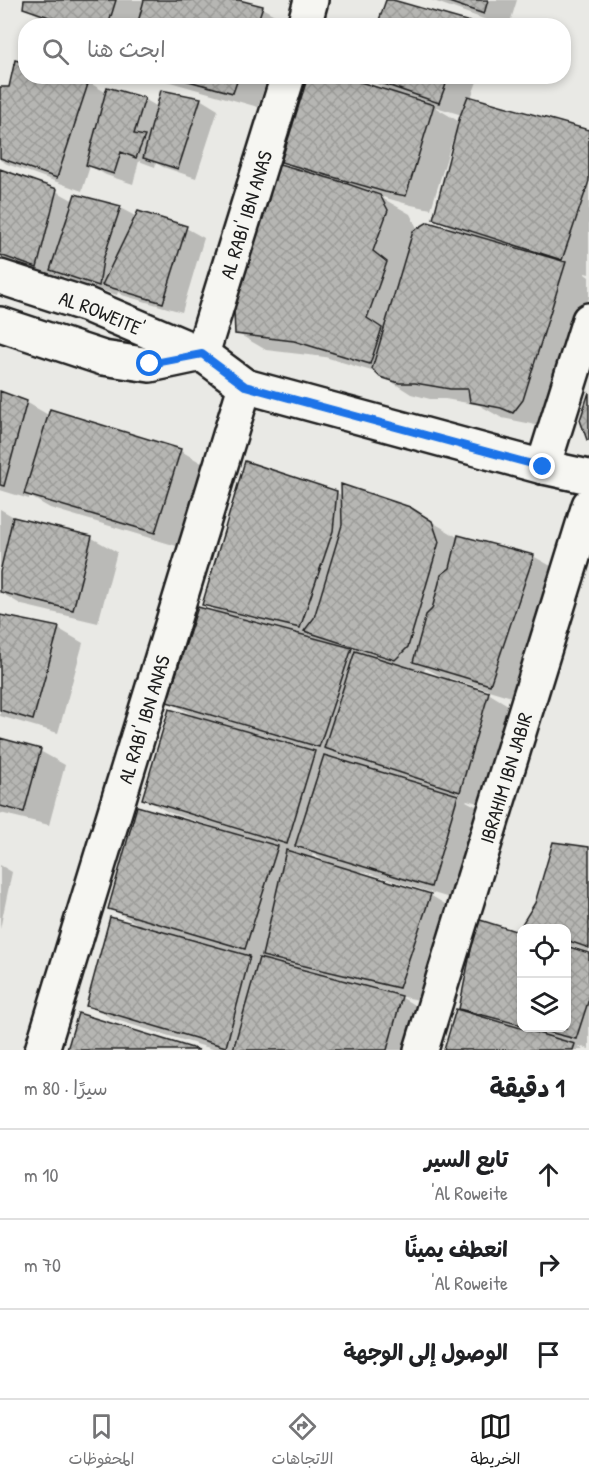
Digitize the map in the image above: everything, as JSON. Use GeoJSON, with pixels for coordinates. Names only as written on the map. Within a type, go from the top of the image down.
{"type":"FeatureCollection","features":[{"type":"Feature","properties":{"kind":"street"},"geometry":{"type":"LineString","coordinates":[[305,18],[311,0]]}},
{"type":"Feature","properties":{"kind":"street","name":"AL RABI' IBN ANAS"},"geometry":{"type":"LineString","coordinates":[[202,354],[286,84]]}},
{"type":"Feature","properties":{"kind":"street","name":"AL ROWEITE'"},"geometry":{"type":"LineString","coordinates":[[0,277],[87,305],[202,354],[245,386],[543,467],[589,477]]}},
{"type":"Feature","properties":{"kind":"street"},"geometry":{"type":"LineString","coordinates":[[543,467],[589,320]]}},
{"type":"Feature","properties":{"kind":"street","name":"AL ROWEITE'"},"geometry":{"type":"LineString","coordinates":[[0,324],[103,358],[150,364],[202,354]]}},
{"type":"Feature","properties":{"kind":"street","name":"AL RABI' IBN ANAS"},"geometry":{"type":"LineString","coordinates":[[42,1050],[245,386]]}},
{"type":"Feature","properties":{"kind":"street","name":"IBRAHIM IBN JABIR"},"geometry":{"type":"LineString","coordinates":[[421,1050],[589,505]]}},
{"type":"Feature","properties":{"kind":"building"},"geometry":{"type":"Polygon","coordinates":[[[24,0],[116,0],[110,18],[52,18],[23,8],[24,0]]]}},
{"type":"Feature","properties":{"kind":"building"},"geometry":{"type":"Polygon","coordinates":[[[144,0],[239,0],[263,6],[259,18],[139,18],[144,0]]]}},
{"type":"Feature","properties":{"kind":"building"},"geometry":{"type":"Polygon","coordinates":[[[386,0],[393,0],[456,18],[380,18],[386,0]]]}},
{"type":"Feature","properties":{"kind":"building"},"geometry":{"type":"Polygon","coordinates":[[[443,0],[488,0],[484,14],[443,0]]]}},
{"type":"Feature","properties":{"kind":"building"},"geometry":{"type":"Polygon","coordinates":[[[15,60],[18,61],[18,84],[88,84],[57,178],[0,158],[0,87],[9,87],[15,60]]]}},
{"type":"Feature","properties":{"kind":"building"},"geometry":{"type":"Polygon","coordinates":[[[200,84],[236,84],[233,93],[200,84]]]}},
{"type":"Feature","properties":{"kind":"building"},"geometry":{"type":"Polygon","coordinates":[[[305,84],[367,84],[434,105],[406,196],[281,162],[305,84]]]}},
{"type":"Feature","properties":{"kind":"building"},"geometry":{"type":"Polygon","coordinates":[[[384,84],[446,84],[439,103],[384,84]]]}},
{"type":"Feature","properties":{"kind":"building"},"geometry":{"type":"Polygon","coordinates":[[[107,87],[145,98],[134,134],[145,136],[136,158],[121,152],[114,174],[86,165],[107,87]]]}},
{"type":"Feature","properties":{"kind":"building"},"geometry":{"type":"Polygon","coordinates":[[[161,90],[201,98],[178,169],[143,158],[161,90]]]}},
{"type":"Feature","properties":{"kind":"building"},"geometry":{"type":"Polygon","coordinates":[[[468,96],[589,130],[589,181],[562,260],[433,219],[460,116],[468,96]]]}},
{"type":"Feature","properties":{"kind":"building"},"geometry":{"type":"Polygon","coordinates":[[[276,163],[380,195],[388,210],[373,251],[387,262],[367,318],[382,328],[370,364],[294,341],[235,334],[234,311],[245,267],[268,203],[276,163]]]}},
{"type":"Feature","properties":{"kind":"building"},"geometry":{"type":"Polygon","coordinates":[[[0,169],[57,189],[37,268],[0,255],[0,169]]]}},
{"type":"Feature","properties":{"kind":"building"},"geometry":{"type":"Polygon","coordinates":[[[75,194],[121,206],[103,260],[99,286],[50,270],[75,194]]]}},
{"type":"Feature","properties":{"kind":"building"},"geometry":{"type":"Polygon","coordinates":[[[138,211],[187,226],[163,303],[102,285],[138,211]]]}},
{"type":"Feature","properties":{"kind":"building"},"geometry":{"type":"Polygon","coordinates":[[[428,222],[566,262],[523,400],[513,413],[501,408],[470,402],[468,389],[399,383],[380,377],[372,369],[413,231],[428,222]]]}},
{"type":"Feature","properties":{"kind":"building"},"geometry":{"type":"Polygon","coordinates":[[[0,391],[27,401],[4,486],[0,485],[0,391]]]}},
{"type":"Feature","properties":{"kind":"building"},"geometry":{"type":"Polygon","coordinates":[[[589,392],[589,440],[587,440],[580,420],[589,392]]]}},
{"type":"Feature","properties":{"kind":"building"},"geometry":{"type":"Polygon","coordinates":[[[50,409],[181,449],[155,533],[24,494],[50,409]]]}},
{"type":"Feature","properties":{"kind":"building"},"geometry":{"type":"Polygon","coordinates":[[[245,461],[337,491],[333,531],[300,628],[202,605],[245,461]]]}},
{"type":"Feature","properties":{"kind":"building"},"geometry":{"type":"Polygon","coordinates":[[[341,484],[410,507],[432,521],[439,542],[408,647],[395,660],[304,631],[314,618],[342,525],[341,484]]]}},
{"type":"Feature","properties":{"kind":"building"},"geometry":{"type":"Polygon","coordinates":[[[13,517],[92,536],[73,610],[0,592],[0,572],[13,517]]]}},
{"type":"Feature","properties":{"kind":"building"},"geometry":{"type":"Polygon","coordinates":[[[458,535],[534,555],[490,685],[413,662],[426,615],[432,609],[441,575],[450,568],[458,535]]]}},
{"type":"Feature","properties":{"kind":"building"},"geometry":{"type":"Polygon","coordinates":[[[198,607],[352,648],[319,747],[167,702],[198,607]]]}},
{"type":"Feature","properties":{"kind":"building"},"geometry":{"type":"Polygon","coordinates":[[[0,615],[59,627],[33,720],[0,710],[0,615]]]}},
{"type":"Feature","properties":{"kind":"building"},"geometry":{"type":"Polygon","coordinates":[[[355,651],[489,692],[460,792],[324,748],[355,651]]]}},
{"type":"Feature","properties":{"kind":"building"},"geometry":{"type":"Polygon","coordinates":[[[169,709],[315,751],[287,844],[142,799],[169,709]]]}},
{"type":"Feature","properties":{"kind":"building"},"geometry":{"type":"Polygon","coordinates":[[[0,738],[41,749],[24,812],[0,806],[0,738]]]}},
{"type":"Feature","properties":{"kind":"building"},"geometry":{"type":"Polygon","coordinates":[[[324,755],[458,795],[431,887],[295,846],[324,755]]]}},
{"type":"Feature","properties":{"kind":"building"},"geometry":{"type":"Polygon","coordinates":[[[137,806],[278,846],[245,949],[108,909],[137,806]]]}},
{"type":"Feature","properties":{"kind":"building"},"geometry":{"type":"Polygon","coordinates":[[[553,842],[589,847],[589,948],[571,942],[571,924],[522,924],[535,903],[553,842]]]}},
{"type":"Feature","properties":{"kind":"building"},"geometry":{"type":"Polygon","coordinates":[[[286,850],[431,894],[399,988],[262,956],[286,850]]]}},
{"type":"Feature","properties":{"kind":"building"},"geometry":{"type":"Polygon","coordinates":[[[110,917],[250,956],[226,1047],[86,1006],[110,917]]]}},
{"type":"Feature","properties":{"kind":"building"},"geometry":{"type":"Polygon","coordinates":[[[477,919],[517,931],[517,1024],[459,1009],[477,919]]]}},
{"type":"Feature","properties":{"kind":"building"},"geometry":{"type":"Polygon","coordinates":[[[571,948],[589,953],[589,999],[576,1039],[549,1032],[571,1032],[571,948]]]}},
{"type":"Feature","properties":{"kind":"building"},"geometry":{"type":"Polygon","coordinates":[[[259,958],[402,996],[387,1050],[233,1050],[259,958]]]}},
{"type":"Feature","properties":{"kind":"building"},"geometry":{"type":"Polygon","coordinates":[[[456,1009],[517,1027],[517,1032],[534,1032],[575,1044],[573,1050],[444,1050],[456,1009]]]}},
{"type":"Feature","properties":{"kind":"building"},"geometry":{"type":"Polygon","coordinates":[[[78,1013],[199,1050],[67,1050],[78,1013]]]}},
{"type":"Feature","properties":{"kind":"route"},"geometry":{"type":"LineString","coordinates":[[150,364],[202,354],[245,386],[543,467]]}}]}
